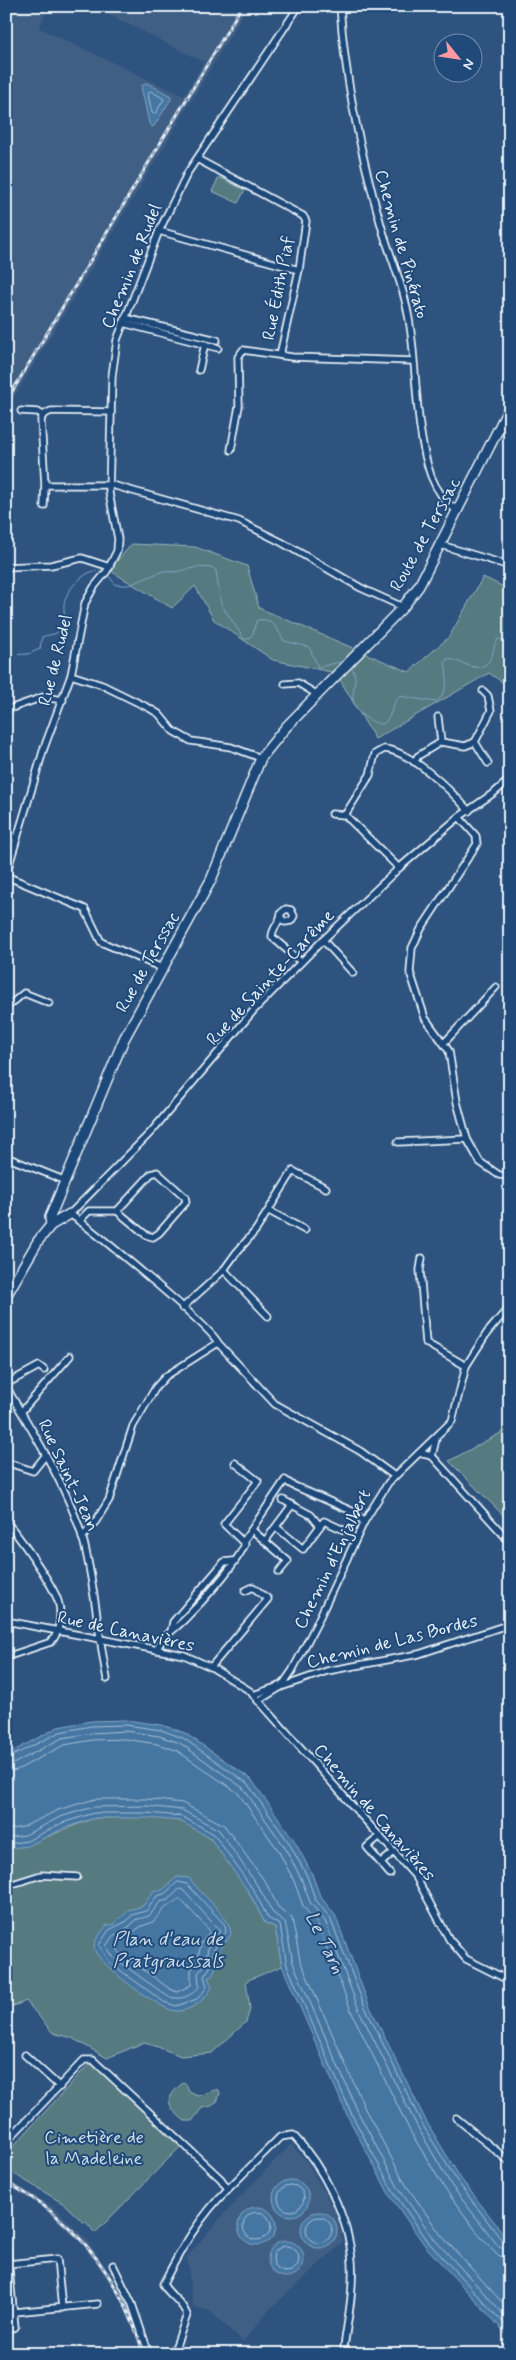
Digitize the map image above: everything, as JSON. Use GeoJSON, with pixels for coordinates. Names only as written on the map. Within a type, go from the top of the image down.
{"type":"FeatureCollection","features":[{"type":"Feature","properties":{"kind":"street","name":"Chemin de Rudel"},"geometry":{"type":"LineString","coordinates":[[107,571],[117,551],[118,539],[109,493],[112,376],[117,340],[159,231],[196,159],[299,6]]}},
{"type":"Feature","properties":{"kind":"street","name":"Chemin de Pinérato"},"geometry":{"type":"LineString","coordinates":[[340,6],[349,98],[372,194],[405,300],[411,330],[412,361],[420,421],[432,478],[442,496],[458,511]]}},
{"type":"Feature","properties":{"kind":"street","name":"Rue Édith Piaf"},"geometry":{"type":"LineString","coordinates":[[196,159],[304,216],[306,221],[299,270],[280,355],[412,361]]}},
{"type":"Feature","properties":{"kind":"street"},"geometry":{"type":"LineString","coordinates":[[159,231],[299,270]]}},
{"type":"Feature","properties":{"kind":"street"},"geometry":{"type":"LineString","coordinates":[[124,320],[217,340]]}},
{"type":"Feature","properties":{"kind":"street"},"geometry":{"type":"LineString","coordinates":[[124,320],[218,348]]}},
{"type":"Feature","properties":{"kind":"street"},"geometry":{"type":"LineString","coordinates":[[199,370],[205,344]]}},
{"type":"Feature","properties":{"kind":"street"},"geometry":{"type":"LineString","coordinates":[[231,450],[240,406],[240,353],[243,350],[280,355]]}},
{"type":"Feature","properties":{"kind":"street","name":"Route de Terssac"},"geometry":{"type":"LineString","coordinates":[[348,663],[403,607],[419,586],[510,406]]}},
{"type":"Feature","properties":{"kind":"street"},"geometry":{"type":"LineString","coordinates":[[21,411],[38,412],[43,416]]}},
{"type":"Feature","properties":{"kind":"street"},"geometry":{"type":"LineString","coordinates":[[44,506],[45,485],[41,420],[43,416],[51,411],[111,412]]}},
{"type":"Feature","properties":{"kind":"street"},"geometry":{"type":"LineString","coordinates":[[45,485],[109,485],[130,488],[190,508],[239,521],[281,542],[361,588],[403,607]]}},
{"type":"Feature","properties":{"kind":"street"},"geometry":{"type":"LineString","coordinates":[[441,545],[510,566]]}},
{"type":"Feature","properties":{"kind":"street"},"geometry":{"type":"LineString","coordinates":[[6,567],[51,565],[82,558],[107,571]]}},
{"type":"Feature","properties":{"kind":"street","name":"Rue de Rudel"},"geometry":{"type":"LineString","coordinates":[[6,876],[44,748],[64,700],[71,675],[85,602],[107,571]]}},
{"type":"Feature","properties":{"kind":"street","name":"Rue de Terssac"},"geometry":{"type":"LineString","coordinates":[[52,1225],[50,1217],[124,1039],[214,873],[261,758],[286,727],[348,663]]}},
{"type":"Feature","properties":{"kind":"street"},"geometry":{"type":"LineString","coordinates":[[71,675],[102,684],[149,708],[159,714],[174,731],[191,741],[231,747],[261,758]]}},
{"type":"Feature","properties":{"kind":"street"},"geometry":{"type":"LineString","coordinates":[[285,684],[298,683],[318,694]]}},
{"type":"Feature","properties":{"kind":"street"},"geometry":{"type":"LineString","coordinates":[[414,762],[418,756],[441,742],[465,746],[475,742],[491,711],[488,696],[483,691]]}},
{"type":"Feature","properties":{"kind":"street"},"geometry":{"type":"LineString","coordinates":[[6,710],[43,697],[64,700]]}},
{"type":"Feature","properties":{"kind":"street"},"geometry":{"type":"LineString","coordinates":[[438,717],[441,742]]}},
{"type":"Feature","properties":{"kind":"street"},"geometry":{"type":"LineString","coordinates":[[475,742],[488,763]]}},
{"type":"Feature","properties":{"kind":"street"},"geometry":{"type":"LineString","coordinates":[[345,815],[370,775],[373,757],[378,750],[389,750],[414,762],[432,774],[469,811]]}},
{"type":"Feature","properties":{"kind":"street","name":"Rue de Sainte-Carême"},"geometry":{"type":"LineString","coordinates":[[70,1214],[150,1132],[254,1010],[323,940],[399,868],[459,817],[510,779]]}},
{"type":"Feature","properties":{"kind":"street"},"geometry":{"type":"LineString","coordinates":[[332,814],[345,815],[399,868]]}},
{"type":"Feature","properties":{"kind":"street"},"geometry":{"type":"LineString","coordinates":[[459,817],[476,836],[475,850],[448,885],[421,929],[412,948],[410,964],[412,982],[425,1018],[449,1051],[457,1102],[467,1139],[480,1162],[499,1176],[510,1176]]}},
{"type":"Feature","properties":{"kind":"street"},"geometry":{"type":"LineString","coordinates":[[6,835],[18,838]]}},
{"type":"Feature","properties":{"kind":"street"},"geometry":{"type":"LineString","coordinates":[[6,876],[85,909],[101,942],[162,968]]}},
{"type":"Feature","properties":{"kind":"street"},"geometry":{"type":"LineString","coordinates":[[281,918],[274,925],[272,937],[301,962]]}},
{"type":"Feature","properties":{"kind":"street"},"geometry":{"type":"LineString","coordinates":[[323,940],[353,973]]}},
{"type":"Feature","properties":{"kind":"street"},"geometry":{"type":"LineString","coordinates":[[444,1043],[496,987]]}},
{"type":"Feature","properties":{"kind":"street"},"geometry":{"type":"LineString","coordinates":[[6,1008],[24,994],[49,1003]]}},
{"type":"Feature","properties":{"kind":"street"},"geometry":{"type":"LineString","coordinates":[[398,1142],[467,1139]]}},
{"type":"Feature","properties":{"kind":"street"},"geometry":{"type":"LineString","coordinates":[[6,1157],[66,1181]]}},
{"type":"Feature","properties":{"kind":"street"},"geometry":{"type":"LineString","coordinates":[[182,1308],[224,1270],[269,1212],[294,1171],[326,1188]]}},
{"type":"Feature","properties":{"kind":"street"},"geometry":{"type":"LineString","coordinates":[[79,1221],[88,1211],[118,1211],[146,1235],[153,1237],[159,1233],[186,1202],[184,1197],[157,1172],[151,1174],[118,1211]]}},
{"type":"Feature","properties":{"kind":"street"},"geometry":{"type":"LineString","coordinates":[[53,1210],[64,1215],[70,1214],[182,1308],[214,1336],[218,1343],[275,1404],[360,1451],[394,1476]]}},
{"type":"Feature","properties":{"kind":"street"},"geometry":{"type":"LineString","coordinates":[[269,1212],[305,1230]]}},
{"type":"Feature","properties":{"kind":"street"},"geometry":{"type":"LineString","coordinates":[[6,1296],[38,1241],[52,1225],[70,1214]]}},
{"type":"Feature","properties":{"kind":"street"},"geometry":{"type":"LineString","coordinates":[[422,1258],[420,1270],[426,1343],[466,1366]]}},
{"type":"Feature","properties":{"kind":"street"},"geometry":{"type":"LineString","coordinates":[[224,1270],[268,1316]]}},
{"type":"Feature","properties":{"kind":"street","name":"Chemin d'Enjalbert"},"geometry":{"type":"LineString","coordinates":[[258,1701],[282,1686],[292,1671],[316,1625],[364,1522],[394,1476],[437,1438],[452,1421],[466,1366],[487,1333],[510,1306]]}},
{"type":"Feature","properties":{"kind":"street"},"geometry":{"type":"LineString","coordinates":[[82,1538],[96,1522],[109,1500],[133,1426],[156,1387],[166,1376],[218,1343]]}},
{"type":"Feature","properties":{"kind":"street"},"geometry":{"type":"LineString","coordinates":[[22,1410],[70,1356]]}},
{"type":"Feature","properties":{"kind":"street"},"geometry":{"type":"LineString","coordinates":[[6,1385],[39,1366],[44,1370]]}},
{"type":"Feature","properties":{"kind":"street","name":"Rue Saint-Jean"},"geometry":{"type":"LineString","coordinates":[[6,1385],[22,1410],[66,1497],[82,1538],[107,1678]]}},
{"type":"Feature","properties":{"kind":"street"},"geometry":{"type":"LineString","coordinates":[[6,1403],[10,1393]]}},
{"type":"Feature","properties":{"kind":"street"},"geometry":{"type":"LineString","coordinates":[[432,1456],[437,1438]]}},
{"type":"Feature","properties":{"kind":"street"},"geometry":{"type":"LineString","coordinates":[[419,1453],[432,1456],[510,1542]]}},
{"type":"Feature","properties":{"kind":"street"},"geometry":{"type":"LineString","coordinates":[[6,1462],[33,1471],[45,1456]]}},
{"type":"Feature","properties":{"kind":"street"},"geometry":{"type":"LineString","coordinates":[[157,1650],[171,1630],[186,1618],[225,1574],[246,1544],[224,1524],[258,1481],[235,1463]]}},
{"type":"Feature","properties":{"kind":"street"},"geometry":{"type":"LineString","coordinates":[[243,1542],[285,1480],[292,1485],[354,1512],[364,1522]]}},
{"type":"Feature","properties":{"kind":"street"},"geometry":{"type":"LineString","coordinates":[[283,1500],[311,1514],[320,1526]]}},
{"type":"Feature","properties":{"kind":"street"},"geometry":{"type":"LineString","coordinates":[[265,1541],[292,1505]]}},
{"type":"Feature","properties":{"kind":"street"},"geometry":{"type":"LineString","coordinates":[[276,1528],[303,1549],[324,1520],[346,1531]]}},
{"type":"Feature","properties":{"kind":"street"},"geometry":{"type":"LineString","coordinates":[[6,1522],[16,1533],[58,1601],[60,1609],[57,1632],[51,1642],[6,1657]]}},
{"type":"Feature","properties":{"kind":"street"},"geometry":{"type":"LineString","coordinates":[[252,1530],[288,1561],[279,1572]]}},
{"type":"Feature","properties":{"kind":"street"},"geometry":{"type":"LineString","coordinates":[[171,1630],[173,1622],[224,1562],[233,1562]]}},
{"type":"Feature","properties":{"kind":"street"},"geometry":{"type":"LineString","coordinates":[[211,1667],[268,1599],[253,1587],[246,1591]]}},
{"type":"Feature","properties":{"kind":"street"},"geometry":{"type":"LineString","coordinates":[[180,1614],[186,1618]]}},
{"type":"Feature","properties":{"kind":"street","name":"Rue de Canavières"},"geometry":{"type":"LineString","coordinates":[[6,1621],[184,1655],[232,1678],[258,1701]]}},
{"type":"Feature","properties":{"kind":"street","name":"Chemin de Las Bordes"},"geometry":{"type":"LineString","coordinates":[[282,1686],[327,1671],[419,1654],[510,1624]]}},
{"type":"Feature","properties":{"kind":"street"},"geometry":{"type":"LineString","coordinates":[[253,1695],[282,1686]]}},
{"type":"Feature","properties":{"kind":"street","name":"Chemin de Canavières"},"geometry":{"type":"LineString","coordinates":[[258,1701],[416,1877],[449,1939],[466,1958],[510,1981]]}},
{"type":"Feature","properties":{"kind":"street"},"geometry":{"type":"LineString","coordinates":[[380,1836],[367,1847],[390,1874]]}},
{"type":"Feature","properties":{"kind":"street"},"geometry":{"type":"LineString","coordinates":[[381,1864],[394,1852]]}},
{"type":"Feature","properties":{"kind":"street"},"geometry":{"type":"LineString","coordinates":[[6,1886],[41,1875],[77,1876]]}},
{"type":"Feature","properties":{"kind":"street"},"geometry":{"type":"LineString","coordinates":[[25,2055],[60,2087]]}},
{"type":"Feature","properties":{"kind":"street"},"geometry":{"type":"LineString","coordinates":[[6,2142],[84,2060],[93,2060],[166,2127],[228,2188]]}},
{"type":"Feature","properties":{"kind":"street"},"geometry":{"type":"LineString","coordinates":[[456,2118],[510,2162]]}},
{"type":"Feature","properties":{"kind":"street"},"geometry":{"type":"LineString","coordinates":[[172,2354],[187,2315],[182,2303],[166,2290],[162,2284],[182,2246],[201,2218],[228,2188],[280,2137],[293,2135],[326,2179],[334,2194],[348,2240],[352,2262],[351,2290],[343,2354]]}},
{"type":"Feature","properties":{"kind":"street"},"geometry":{"type":"LineString","coordinates":[[6,2240],[15,2327],[6,2330]]}},
{"type":"Feature","properties":{"kind":"street"},"geometry":{"type":"LineString","coordinates":[[8,2264],[57,2259],[62,2308]]}},
{"type":"Feature","properties":{"kind":"street"},"geometry":{"type":"LineString","coordinates":[[112,2265],[132,2304],[149,2354]]}},
{"type":"Feature","properties":{"kind":"street"},"geometry":{"type":"LineString","coordinates":[[14,2312],[98,2304]]}},
{"type":"Feature","properties":{"kind":"shaded area"},"geometry":{"type":"Polygon","coordinates":[[[6,6],[49,6],[39,28],[184,96],[204,62],[104,12],[106,6],[248,6],[6,411],[6,6]]]}},
{"type":"Feature","properties":{"kind":"shaded area"},"geometry":{"type":"Polygon","coordinates":[[[291,2144],[307,2162],[335,2211],[343,2242],[267,2312],[243,2342],[210,2311],[193,2307],[187,2257],[221,2217],[291,2144]]]}},
{"type":"Feature","properties":{"kind":"shaded area"},"geometry":{"type":"Polygon","coordinates":[[[6,2179],[55,2208],[88,2241],[122,2291],[147,2354],[141,2354],[131,2324],[117,2293],[83,2245],[43,2208],[6,2185],[6,2179]]]}},
{"type":"Feature","properties":{"kind":"green space"},"geometry":{"type":"Polygon","coordinates":[[[219,177],[245,190],[238,203],[212,191],[219,177]]]}},
{"type":"Feature","properties":{"kind":"green space"},"geometry":{"type":"Polygon","coordinates":[[[132,544],[195,547],[247,566],[259,608],[409,672],[449,637],[483,577],[510,590],[510,687],[489,673],[375,739],[336,673],[273,660],[214,620],[195,586],[172,608],[109,570],[132,544]]]}},
{"type":"Feature","properties":{"kind":"green space"},"geometry":{"type":"Polygon","coordinates":[[[510,1428],[510,1522],[449,1461],[510,1428]]]}},
{"type":"Feature","properties":{"kind":"green space"},"geometry":{"type":"Polygon","coordinates":[[[137,1817],[169,1819],[193,1827],[207,1836],[219,1848],[250,1894],[265,1923],[275,1927],[282,1966],[246,1981],[250,2009],[246,2022],[212,2053],[181,2056],[145,2042],[107,2058],[72,2038],[53,2033],[26,2001],[6,2009],[6,1934],[12,1929],[6,1913],[6,1849],[40,1840],[95,1818],[137,1817]]]}},
{"type":"Feature","properties":{"kind":"green space","name":"Cimetière de la Madeleine"},"geometry":{"type":"Polygon","coordinates":[[[91,2062],[182,2145],[95,2233],[86,2222],[83,2222],[64,2204],[6,2169],[7,2153],[91,2062]]]}},
{"type":"Feature","properties":{"kind":"green space"},"geometry":{"type":"Polygon","coordinates":[[[183,2083],[186,2084],[189,2092],[198,2096],[218,2089],[220,2093],[218,2100],[212,2106],[202,2108],[192,2121],[185,2121],[174,2111],[170,2103],[172,2094],[183,2083]]]}},
{"type":"Feature","properties":{"kind":"water"},"geometry":{"type":"Polygon","coordinates":[[[147,83],[171,96],[154,126],[151,127],[141,86],[147,83]]]}},
{"type":"Feature","properties":{"kind":"water","name":"Le Tarn"},"geometry":{"type":"Polygon","coordinates":[[[126,1720],[162,1725],[185,1733],[251,1779],[294,1840],[312,1874],[320,1896],[335,1915],[369,2005],[426,2121],[461,2179],[510,2242],[510,2338],[426,2247],[390,2196],[348,2117],[282,1966],[275,1927],[265,1923],[250,1894],[210,1838],[180,1821],[147,1818],[95,1818],[64,1828],[28,1846],[6,1849],[6,1755],[58,1727],[91,1721],[126,1720]]]}},
{"type":"Feature","properties":{"kind":"water","name":"Plan d'eau de Pratgraussals"},"geometry":{"type":"Polygon","coordinates":[[[177,1877],[189,1878],[226,1920],[231,1934],[218,1953],[216,1967],[212,1976],[208,1977],[212,1987],[209,1992],[197,2004],[181,2011],[175,2011],[156,2003],[130,1985],[106,1964],[94,1948],[97,1939],[107,1925],[113,1925],[128,1910],[143,1906],[154,1890],[161,1891],[177,1877]]]}},
{"type":"Feature","properties":{"kind":"water"},"geometry":{"type":"Polygon","coordinates":[[[291,2180],[303,2186],[309,2198],[303,2210],[291,2216],[279,2210],[273,2198],[279,2186],[291,2180]]]}},
{"type":"Feature","properties":{"kind":"water"},"geometry":{"type":"Polygon","coordinates":[[[257,2207],[264,2208],[270,2213],[275,2219],[275,2233],[270,2239],[264,2244],[257,2245],[250,2244],[244,2239],[239,2233],[238,2226],[239,2219],[244,2213],[250,2208],[257,2207]]]}},
{"type":"Feature","properties":{"kind":"water"},"geometry":{"type":"Polygon","coordinates":[[[319,2212],[331,2218],[337,2230],[331,2242],[319,2248],[307,2242],[301,2230],[307,2218],[319,2212]]]}},
{"type":"Feature","properties":{"kind":"water"},"geometry":{"type":"Polygon","coordinates":[[[286,2241],[293,2242],[299,2246],[303,2252],[303,2266],[299,2272],[293,2276],[286,2277],[279,2276],[273,2272],[269,2266],[268,2259],[269,2252],[273,2246],[279,2242],[286,2241]]]}},
{"type":"Feature","properties":{"kind":"waterway"},"geometry":{"type":"LineString","coordinates":[[108,575],[116,585],[129,585],[163,571],[175,572],[198,567],[213,568],[216,571],[221,604],[244,639],[248,639],[253,634],[256,621],[266,620],[273,625],[284,641],[309,647],[318,667],[345,661]]}},
{"type":"Feature","properties":{"kind":"waterway"},"geometry":{"type":"LineString","coordinates":[[6,655],[28,654],[40,649],[42,637],[58,632],[64,624],[64,604],[73,586],[85,575],[97,570],[103,571]]}},
{"type":"Feature","properties":{"kind":"waterway"},"geometry":{"type":"LineString","coordinates":[[351,667],[355,679],[354,704],[365,717],[383,724],[389,718],[395,702],[400,696],[435,702],[439,699],[445,690],[447,674],[445,663],[447,659],[469,666],[480,667],[489,661],[498,639],[510,641]]}},
{"type":"Feature","properties":{"kind":"railway"},"geometry":{"type":"LineString","coordinates":[[6,402],[242,6]]}},
{"type":"Feature","properties":{"kind":"railway"},"geometry":{"type":"LineString","coordinates":[[6,2182],[54,2214],[93,2254],[109,2276],[123,2301],[144,2354]]}}]}
